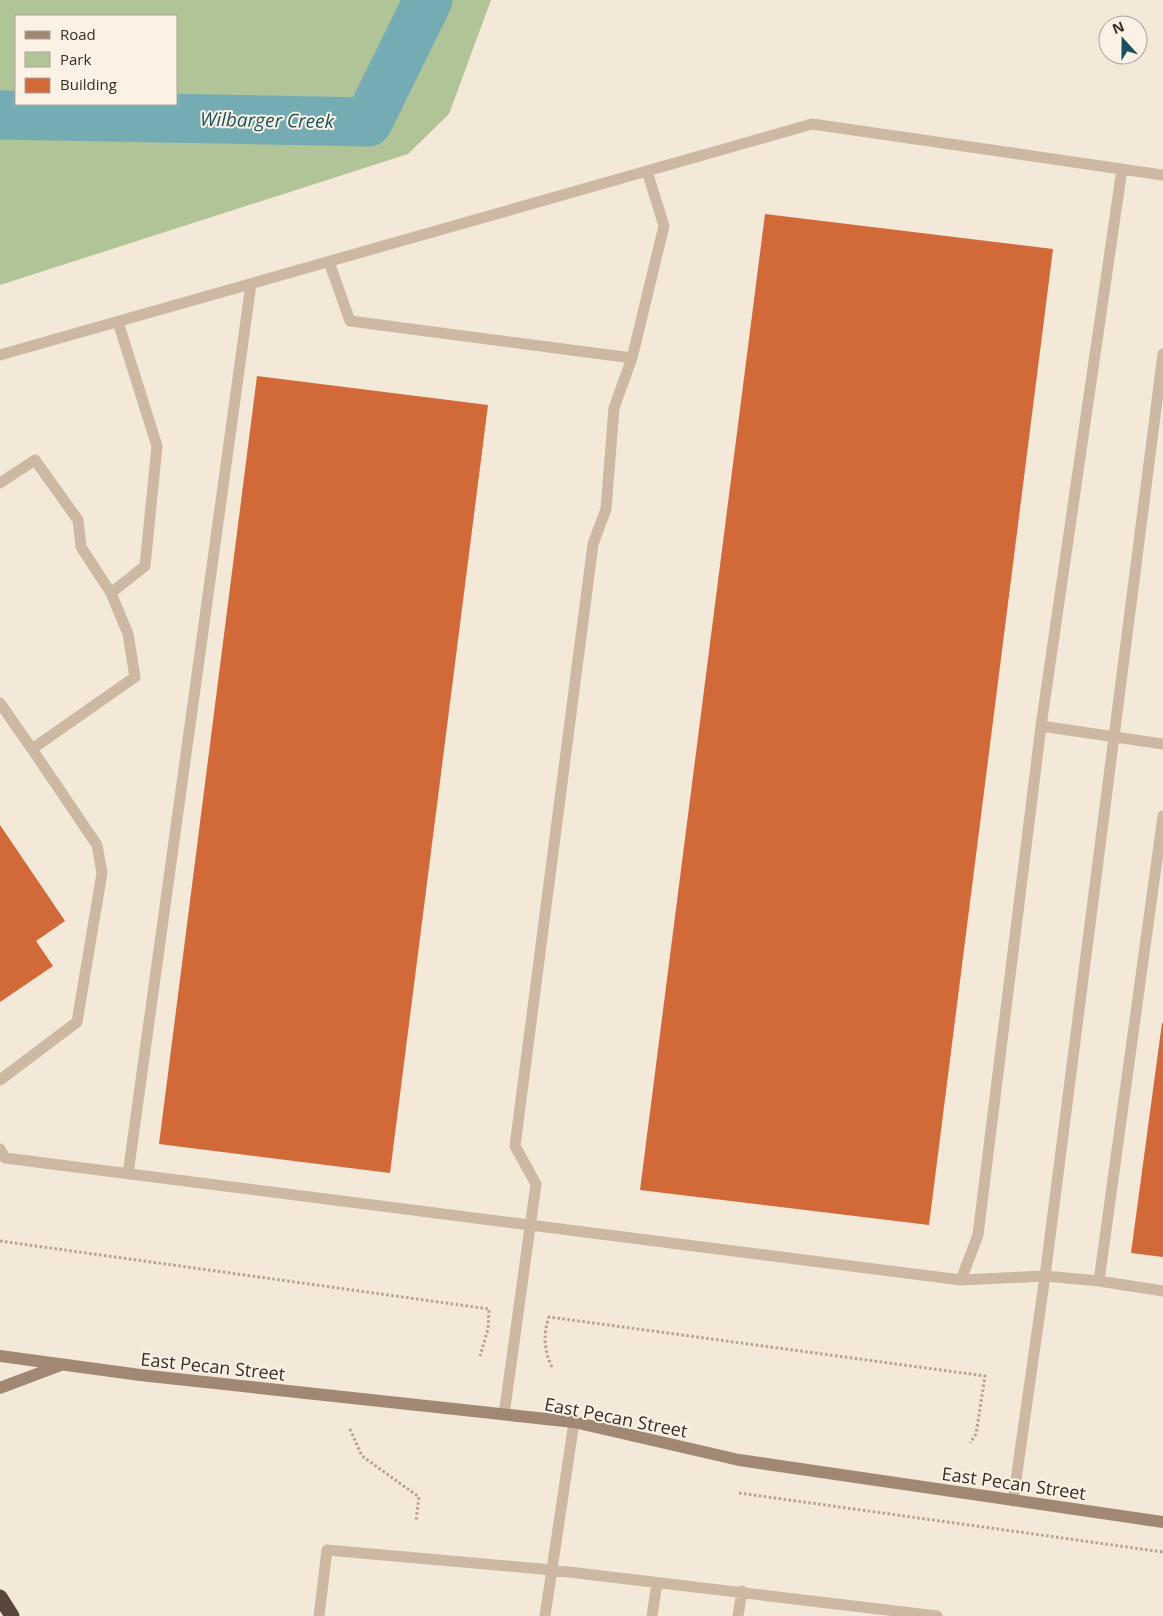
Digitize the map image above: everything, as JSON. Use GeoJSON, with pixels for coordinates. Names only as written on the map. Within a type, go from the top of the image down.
{"type":"FeatureCollection","features":[{"type":"Feature","properties":{"kind":"highway"},"geometry":{"type":"LineString","coordinates":[[0,1597],[12,1616]]}},
{"type":"Feature","properties":{"kind":"street","name":"East Pecan Street"},"geometry":{"type":"LineString","coordinates":[[0,1356],[140,1375],[574,1422],[739,1460],[1163,1522]]}},
{"type":"Feature","properties":{"kind":"street"},"geometry":{"type":"LineString","coordinates":[[0,1388],[63,1364]]}},
{"type":"Feature","properties":{"kind":"lane"},"geometry":{"type":"LineString","coordinates":[[0,356],[812,124],[1163,175]]}},
{"type":"Feature","properties":{"kind":"lane"},"geometry":{"type":"LineString","coordinates":[[961,1280],[978,1234],[1041,726],[1122,169]]}},
{"type":"Feature","properties":{"kind":"lane"},"geometry":{"type":"LineString","coordinates":[[504,1415],[536,1184],[515,1146],[593,544],[606,509],[614,408],[632,358],[664,226],[647,171]]}},
{"type":"Feature","properties":{"kind":"lane"},"geometry":{"type":"LineString","coordinates":[[329,262],[350,321],[632,358]]}},
{"type":"Feature","properties":{"kind":"lane"},"geometry":{"type":"LineString","coordinates":[[128,1174],[251,284]]}},
{"type":"Feature","properties":{"kind":"lane"},"geometry":{"type":"LineString","coordinates":[[111,593],[145,566],[157,446],[118,322]]}},
{"type":"Feature","properties":{"kind":"lane"},"geometry":{"type":"LineString","coordinates":[[1013,1501],[1045,1276],[1163,354]]}},
{"type":"Feature","properties":{"kind":"lane"},"geometry":{"type":"LineString","coordinates":[[0,484],[35,460],[78,520],[80,547],[111,593],[128,634],[135,677],[32,750]]}},
{"type":"Feature","properties":{"kind":"lane"},"geometry":{"type":"LineString","coordinates":[[0,702],[97,845],[102,873],[77,1022],[0,1080]]}},
{"type":"Feature","properties":{"kind":"lane"},"geometry":{"type":"LineString","coordinates":[[1041,726],[1163,744]]}},
{"type":"Feature","properties":{"kind":"lane"},"geometry":{"type":"LineString","coordinates":[[1100,1281],[1163,816]]}},
{"type":"Feature","properties":{"kind":"lane"},"geometry":{"type":"LineString","coordinates":[[0,1150],[6,1158],[961,1280],[1045,1276],[1100,1281],[1163,1291]]}},
{"type":"Feature","properties":{"kind":"lane"},"geometry":{"type":"LineString","coordinates":[[545,1616],[574,1422]]}},
{"type":"Feature","properties":{"kind":"lane"},"geometry":{"type":"LineString","coordinates":[[319,1616],[328,1550],[552,1570],[742,1591],[937,1616]]}},
{"type":"Feature","properties":{"kind":"lane"},"geometry":{"type":"LineString","coordinates":[[652,1616],[657,1583]]}},
{"type":"Feature","properties":{"kind":"lane"},"geometry":{"type":"LineString","coordinates":[[738,1616],[742,1591]]}},
{"type":"Feature","properties":{"kind":"path"},"geometry":{"type":"LineString","coordinates":[[0,1241],[489,1309],[488,1329],[480,1356]]}},
{"type":"Feature","properties":{"kind":"path"},"geometry":{"type":"LineString","coordinates":[[552,1367],[545,1350],[546,1324],[549,1317],[985,1376],[976,1434],[970,1443]]}},
{"type":"Feature","properties":{"kind":"path"},"geometry":{"type":"LineString","coordinates":[[350,1430],[362,1456],[419,1498],[416,1521]]}},
{"type":"Feature","properties":{"kind":"path"},"geometry":{"type":"LineString","coordinates":[[739,1493],[1163,1552]]}},
{"type":"Feature","properties":{"kind":"green space"},"geometry":{"type":"Polygon","coordinates":[[[0,0],[491,0],[449,114],[408,154],[0,285],[0,0]]]}},
{"type":"Feature","properties":{"kind":"building"},"geometry":{"type":"Polygon","coordinates":[[[765,214],[1053,249],[929,1225],[640,1190],[765,214]]]}},
{"type":"Feature","properties":{"kind":"building"},"geometry":{"type":"Polygon","coordinates":[[[257,376],[488,405],[390,1173],[159,1144],[257,376]]]}},
{"type":"Feature","properties":{"kind":"building"},"geometry":{"type":"Polygon","coordinates":[[[0,825],[65,921],[36,941],[53,966],[0,1002],[0,825]]]}},
{"type":"Feature","properties":{"kind":"building"},"geometry":{"type":"Polygon","coordinates":[[[1163,1023],[1163,1257],[1131,1253],[1163,1023]]]}},
{"type":"Feature","properties":{"kind":"waterway","name":"Wilbarger Creek"},"geometry":{"type":"LineString","coordinates":[[0,115],[368,122],[428,0]]}}]}
